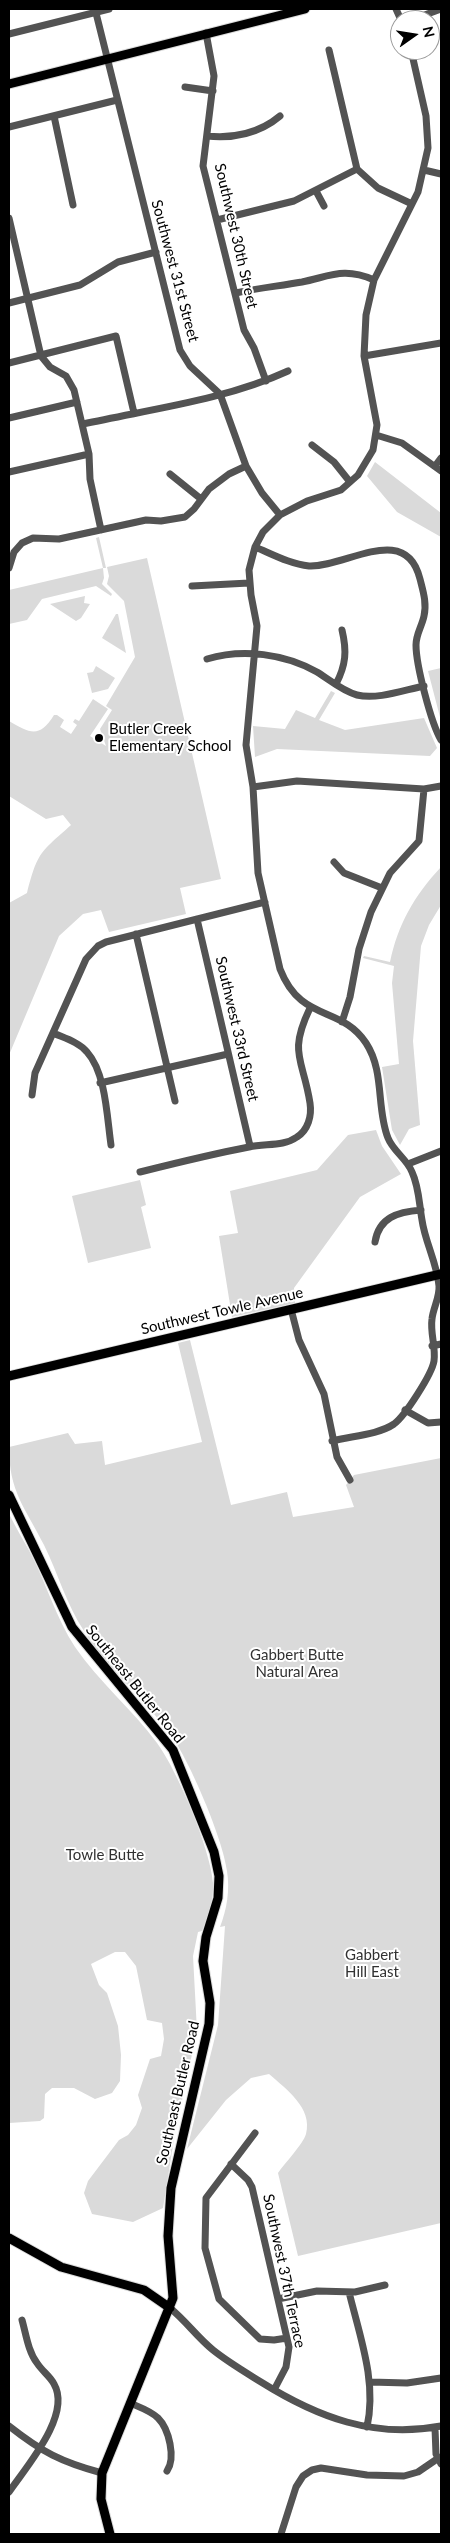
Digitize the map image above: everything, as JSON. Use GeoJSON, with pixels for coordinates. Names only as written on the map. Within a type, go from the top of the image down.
{"type":"FeatureCollection","features":[{"type":"Feature","properties":{"kind":"main road"},"geometry":{"type":"LineString","coordinates":[[9,84],[305,9]]}},
{"type":"Feature","properties":{"kind":"main road","name":"Southwest Towle Avenue"},"geometry":{"type":"LineString","coordinates":[[9,1376],[439,1274]]}},
{"type":"Feature","properties":{"kind":"main road","name":"Southeast Butler Road"},"geometry":{"type":"LineString","coordinates":[[9,1495],[72,1627],[172,1750],[217,1863],[218,1898],[206,1937],[203,1961],[210,2002],[209,2024],[171,2188],[168,2236],[173,2298],[170,2308]]}},
{"type":"Feature","properties":{"kind":"main road"},"geometry":{"type":"LineString","coordinates":[[9,2238],[60,2267],[144,2290],[170,2308],[102,2473],[101,2499],[110,2534]]}},
{"type":"Feature","properties":{"kind":"street"},"geometry":{"type":"LineString","coordinates":[[9,34],[95,10],[109,9]]}},
{"type":"Feature","properties":{"kind":"street","name":"Southwest 31st Street"},"geometry":{"type":"LineString","coordinates":[[95,10],[180,350],[190,366],[209,381],[220,394],[246,466],[262,493],[280,515]]}},
{"type":"Feature","properties":{"kind":"street","name":"Southwest 30th Street"},"geometry":{"type":"LineString","coordinates":[[206,33],[214,68],[214,91],[203,166],[244,330],[254,348],[266,381]]}},
{"type":"Feature","properties":{"kind":"street"},"geometry":{"type":"LineString","coordinates":[[329,50],[357,169],[378,188],[412,204]]}},
{"type":"Feature","properties":{"kind":"street"},"geometry":{"type":"LineString","coordinates":[[332,1441],[387,1428],[398,1421],[430,1373],[434,1360],[432,1320],[439,1292],[439,1274],[421,1210],[417,1185],[408,1164],[388,1137],[378,1072],[372,1053],[355,1030],[310,1008],[298,998],[285,982],[256,857],[253,787],[245,736],[257,626],[249,583],[249,570],[255,547],[263,532],[280,515],[307,502],[336,494],[350,482],[370,457],[376,435],[376,412],[364,356],[366,315],[374,280],[412,204],[424,170],[428,132],[413,60]]}},
{"type":"Feature","properties":{"kind":"street"},"geometry":{"type":"LineString","coordinates":[[185,87],[214,91]]}},
{"type":"Feature","properties":{"kind":"street"},"geometry":{"type":"LineString","coordinates":[[9,127],[117,100]]}},
{"type":"Feature","properties":{"kind":"street"},"geometry":{"type":"LineString","coordinates":[[54,116],[73,206]]}},
{"type":"Feature","properties":{"kind":"street"},"geometry":{"type":"LineString","coordinates":[[207,136],[232,136],[266,128],[280,116]]}},
{"type":"Feature","properties":{"kind":"street"},"geometry":{"type":"LineString","coordinates":[[217,220],[281,206],[316,192],[357,169]]}},
{"type":"Feature","properties":{"kind":"street"},"geometry":{"type":"LineString","coordinates":[[424,170],[441,174]]}},
{"type":"Feature","properties":{"kind":"street"},"geometry":{"type":"LineString","coordinates":[[316,192],[324,206]]}},
{"type":"Feature","properties":{"kind":"street"},"geometry":{"type":"LineString","coordinates":[[9,218],[41,356],[50,367],[66,376],[72,384],[90,454],[90,479],[101,530]]}},
{"type":"Feature","properties":{"kind":"street"},"geometry":{"type":"LineString","coordinates":[[9,303],[80,285],[118,262],[156,252]]}},
{"type":"Feature","properties":{"kind":"street"},"geometry":{"type":"LineString","coordinates":[[236,293],[307,281],[333,273],[355,274],[374,280]]}},
{"type":"Feature","properties":{"kind":"street"},"geometry":{"type":"LineString","coordinates":[[9,363],[116,336],[134,413]]}},
{"type":"Feature","properties":{"kind":"street"},"geometry":{"type":"LineString","coordinates":[[364,356],[441,343]]}},
{"type":"Feature","properties":{"kind":"street"},"geometry":{"type":"LineString","coordinates":[[83,424],[220,394],[266,381],[288,371]]}},
{"type":"Feature","properties":{"kind":"street"},"geometry":{"type":"LineString","coordinates":[[9,418],[77,402]]}},
{"type":"Feature","properties":{"kind":"street"},"geometry":{"type":"LineString","coordinates":[[376,435],[402,443],[441,471]]}},
{"type":"Feature","properties":{"kind":"street"},"geometry":{"type":"LineString","coordinates":[[312,445],[334,462],[350,482]]}},
{"type":"Feature","properties":{"kind":"street"},"geometry":{"type":"LineString","coordinates":[[9,472],[90,454]]}},
{"type":"Feature","properties":{"kind":"street"},"geometry":{"type":"LineString","coordinates":[[435,466],[441,458]]}},
{"type":"Feature","properties":{"kind":"street"},"geometry":{"type":"LineString","coordinates":[[9,568],[14,552],[22,543],[33,538],[59,539],[134,522],[184,517],[209,489],[229,474],[246,466]]}},
{"type":"Feature","properties":{"kind":"street"},"geometry":{"type":"LineString","coordinates":[[170,474],[201,499]]}},
{"type":"Feature","properties":{"kind":"street"},"geometry":{"type":"LineString","coordinates":[[255,547],[291,562],[310,566],[393,549],[407,555],[418,570],[426,605],[416,644],[424,686],[434,724],[441,740]]}},
{"type":"Feature","properties":{"kind":"street"},"geometry":{"type":"LineString","coordinates":[[192,586],[249,583]]}},
{"type":"Feature","properties":{"kind":"street"},"geometry":{"type":"LineString","coordinates":[[336,684],[344,668],[346,656],[342,630]]}},
{"type":"Feature","properties":{"kind":"street"},"geometry":{"type":"LineString","coordinates":[[207,659],[232,653],[285,658],[302,664],[346,691],[363,696],[424,686]]}},
{"type":"Feature","properties":{"kind":"street"},"geometry":{"type":"LineString","coordinates":[[253,787],[298,781],[424,789],[441,786]]}},
{"type":"Feature","properties":{"kind":"street"},"geometry":{"type":"LineString","coordinates":[[342,1022],[350,998],[359,948],[382,888],[395,867],[419,842],[424,789]]}},
{"type":"Feature","properties":{"kind":"street"},"geometry":{"type":"LineString","coordinates":[[334,862],[344,873],[382,888]]}},
{"type":"Feature","properties":{"kind":"street"},"geometry":{"type":"LineString","coordinates":[[32,1095],[35,1074],[79,973],[91,952],[106,942],[265,902]]}},
{"type":"Feature","properties":{"kind":"street","name":"Southwest 33rd Street"},"geometry":{"type":"LineString","coordinates":[[197,919],[250,1146]]}},
{"type":"Feature","properties":{"kind":"street"},"geometry":{"type":"LineString","coordinates":[[136,934],[175,1101]]}},
{"type":"Feature","properties":{"kind":"street"},"geometry":{"type":"LineString","coordinates":[[140,1172],[250,1146],[286,1143],[301,1134],[310,1119],[310,1105],[298,1054],[298,1040],[310,1008]]}},
{"type":"Feature","properties":{"kind":"street"},"geometry":{"type":"LineString","coordinates":[[53,1033],[86,1051],[93,1060],[110,1122],[111,1145]]}},
{"type":"Feature","properties":{"kind":"street"},"geometry":{"type":"LineString","coordinates":[[100,1083],[228,1054]]}},
{"type":"Feature","properties":{"kind":"street"},"geometry":{"type":"LineString","coordinates":[[408,1164],[441,1151]]}},
{"type":"Feature","properties":{"kind":"street"},"geometry":{"type":"LineString","coordinates":[[375,1242],[378,1228],[388,1219],[401,1213],[421,1210]]}},
{"type":"Feature","properties":{"kind":"street"},"geometry":{"type":"LineString","coordinates":[[291,1309],[299,1340],[324,1394],[332,1441],[342,1468],[350,1480]]}},
{"type":"Feature","properties":{"kind":"street"},"geometry":{"type":"LineString","coordinates":[[432,1346],[441,1344]]}},
{"type":"Feature","properties":{"kind":"street"},"geometry":{"type":"LineString","coordinates":[[405,1410],[428,1423],[441,1422]]}},
{"type":"Feature","properties":{"kind":"street"},"geometry":{"type":"LineString","coordinates":[[254,2132],[206,2198],[205,2248],[219,2299],[260,2339],[274,2340],[287,2338]]}},
{"type":"Feature","properties":{"kind":"street","name":"Southwest 37th Terrace"},"geometry":{"type":"LineString","coordinates":[[231,2164],[248,2180],[252,2187],[287,2338],[289,2357],[274,2390]]}},
{"type":"Feature","properties":{"kind":"street"},"geometry":{"type":"LineString","coordinates":[[278,2299],[317,2291],[349,2292],[385,2285]]}},
{"type":"Feature","properties":{"kind":"street"},"geometry":{"type":"LineString","coordinates":[[349,2292],[370,2382],[371,2405],[367,2428]]}},
{"type":"Feature","properties":{"kind":"street"},"geometry":{"type":"LineString","coordinates":[[170,2308],[220,2356],[274,2390],[316,2413],[367,2428],[401,2431],[438,2427],[439,2462],[418,2472],[404,2476],[366,2475],[321,2468],[312,2470],[303,2476],[296,2487],[281,2534]]}},
{"type":"Feature","properties":{"kind":"street"},"geometry":{"type":"LineString","coordinates":[[9,2492],[57,2415],[58,2396],[54,2384],[34,2358],[22,2320]]}},
{"type":"Feature","properties":{"kind":"street"},"geometry":{"type":"LineString","coordinates":[[370,2382],[407,2383],[441,2378]]}},
{"type":"Feature","properties":{"kind":"street"},"geometry":{"type":"LineString","coordinates":[[130,2403],[149,2412],[162,2424],[171,2455],[171,2464],[167,2471]]}},
{"type":"Feature","properties":{"kind":"street"},"geometry":{"type":"LineString","coordinates":[[9,2426],[38,2448],[64,2462],[102,2473]]}},
{"type":"Feature","properties":{"kind":"green space"},"geometry":{"type":"Polygon","coordinates":[[[375,462],[441,513],[441,537],[397,512],[367,476],[375,462]]]}},
{"type":"Feature","properties":{"kind":"green space"},"geometry":{"type":"Polygon","coordinates":[[[99,537],[106,568],[103,568],[96,538],[99,537]]]}},
{"type":"Feature","properties":{"kind":"green space","name":"Butler Creek Elementary School"},"geometry":{"type":"Polygon","coordinates":[[[147,558],[221,879],[180,888],[186,914],[109,932],[101,910],[83,914],[59,936],[9,1055],[9,903],[27,893],[34,869],[41,854],[71,825],[63,815],[46,819],[9,796],[9,721],[34,732],[44,728],[54,715],[57,715],[64,720],[60,727],[71,734],[77,725],[73,722],[75,719],[79,721],[93,699],[108,709],[90,736],[106,746],[100,729],[112,710],[106,706],[135,657],[124,601],[107,584],[109,576],[107,567],[147,558]]]}},
{"type":"Feature","properties":{"kind":"green space"},"geometry":{"type":"Polygon","coordinates":[[[103,568],[104,578],[102,584],[112,594],[111,596],[96,586],[42,599],[27,620],[9,624],[9,590],[103,568]]]}},
{"type":"Feature","properties":{"kind":"green space"},"geometry":{"type":"Polygon","coordinates":[[[85,596],[84,603],[90,604],[81,618],[76,621],[50,604],[85,596]]]}},
{"type":"Feature","properties":{"kind":"green space"},"geometry":{"type":"Polygon","coordinates":[[[116,614],[118,614],[126,653],[102,638],[116,614]]]}},
{"type":"Feature","properties":{"kind":"green space"},"geometry":{"type":"Polygon","coordinates":[[[96,666],[115,678],[108,689],[92,693],[87,673],[93,672],[96,666]]]}},
{"type":"Feature","properties":{"kind":"green space"},"geometry":{"type":"Polygon","coordinates":[[[441,668],[441,721],[428,671],[441,668]]]}},
{"type":"Feature","properties":{"kind":"green space"},"geometry":{"type":"Polygon","coordinates":[[[331,691],[335,693],[319,720],[345,730],[424,718],[437,748],[430,756],[277,749],[255,757],[253,726],[285,729],[296,710],[315,718],[331,691]]]}},
{"type":"Feature","properties":{"kind":"green space"},"geometry":{"type":"Polygon","coordinates":[[[441,867],[441,905],[429,925],[421,946],[413,1041],[420,1125],[409,1129],[400,1145],[392,1130],[382,1067],[399,1064],[392,983],[394,966],[363,958],[364,956],[390,962],[393,948],[408,911],[441,867]]]}},
{"type":"Feature","properties":{"kind":"green space"},"geometry":{"type":"Polygon","coordinates":[[[376,1130],[382,1146],[401,1174],[360,1197],[294,1288],[295,1303],[232,1317],[219,1236],[238,1233],[230,1191],[317,1170],[348,1135],[376,1130]]]}},
{"type":"Feature","properties":{"kind":"green space"},"geometry":{"type":"Polygon","coordinates":[[[140,1180],[146,1205],[141,1207],[151,1248],[88,1263],[72,1196],[140,1180]]]}},
{"type":"Feature","properties":{"kind":"green space","name":"Gabbert Butte Natural Area"},"geometry":{"type":"Polygon","coordinates":[[[190,1340],[231,1505],[287,1492],[293,1517],[354,1507],[346,1485],[354,1475],[441,1458],[441,2223],[298,2256],[278,2173],[298,2148],[306,2134],[306,2116],[290,2093],[269,2074],[251,2078],[226,2100],[187,2149],[218,2025],[225,1926],[220,1927],[226,1906],[228,1885],[224,1857],[213,1821],[187,1763],[171,1735],[104,1658],[78,1621],[44,1545],[19,1499],[10,1463],[9,1447],[68,1433],[75,1444],[102,1441],[105,1465],[202,1442],[178,1343],[190,1340]]]}},
{"type":"Feature","properties":{"kind":"green space","name":"Towle Butte"},"geometry":{"type":"Polygon","coordinates":[[[9,1514],[37,1566],[62,1625],[75,1647],[94,1672],[157,1743],[165,1755],[192,1811],[211,1869],[213,1883],[212,1901],[202,1931],[198,1932],[193,1956],[197,2031],[175,2133],[163,2208],[133,2222],[92,2214],[84,2193],[88,2181],[119,2140],[128,2135],[136,2125],[142,2108],[138,2095],[150,2059],[161,2056],[164,2039],[162,2023],[147,2020],[136,1966],[125,1952],[115,1952],[91,1964],[99,1985],[107,1993],[118,2026],[121,2055],[120,2081],[112,2093],[95,2099],[74,2088],[52,2088],[45,2094],[44,2118],[40,2121],[9,2123],[9,1514]]]}},
{"type":"Feature","properties":{"kind":"place","name":"Butler Creek Elementary School"},"geometry":{"type":"Point","coordinates":[99,738]}},
{"type":"Feature","properties":{"kind":"park label","name":"Gabbert Hill East"},"geometry":{"type":"Point","coordinates":[372,1964]}}]}
